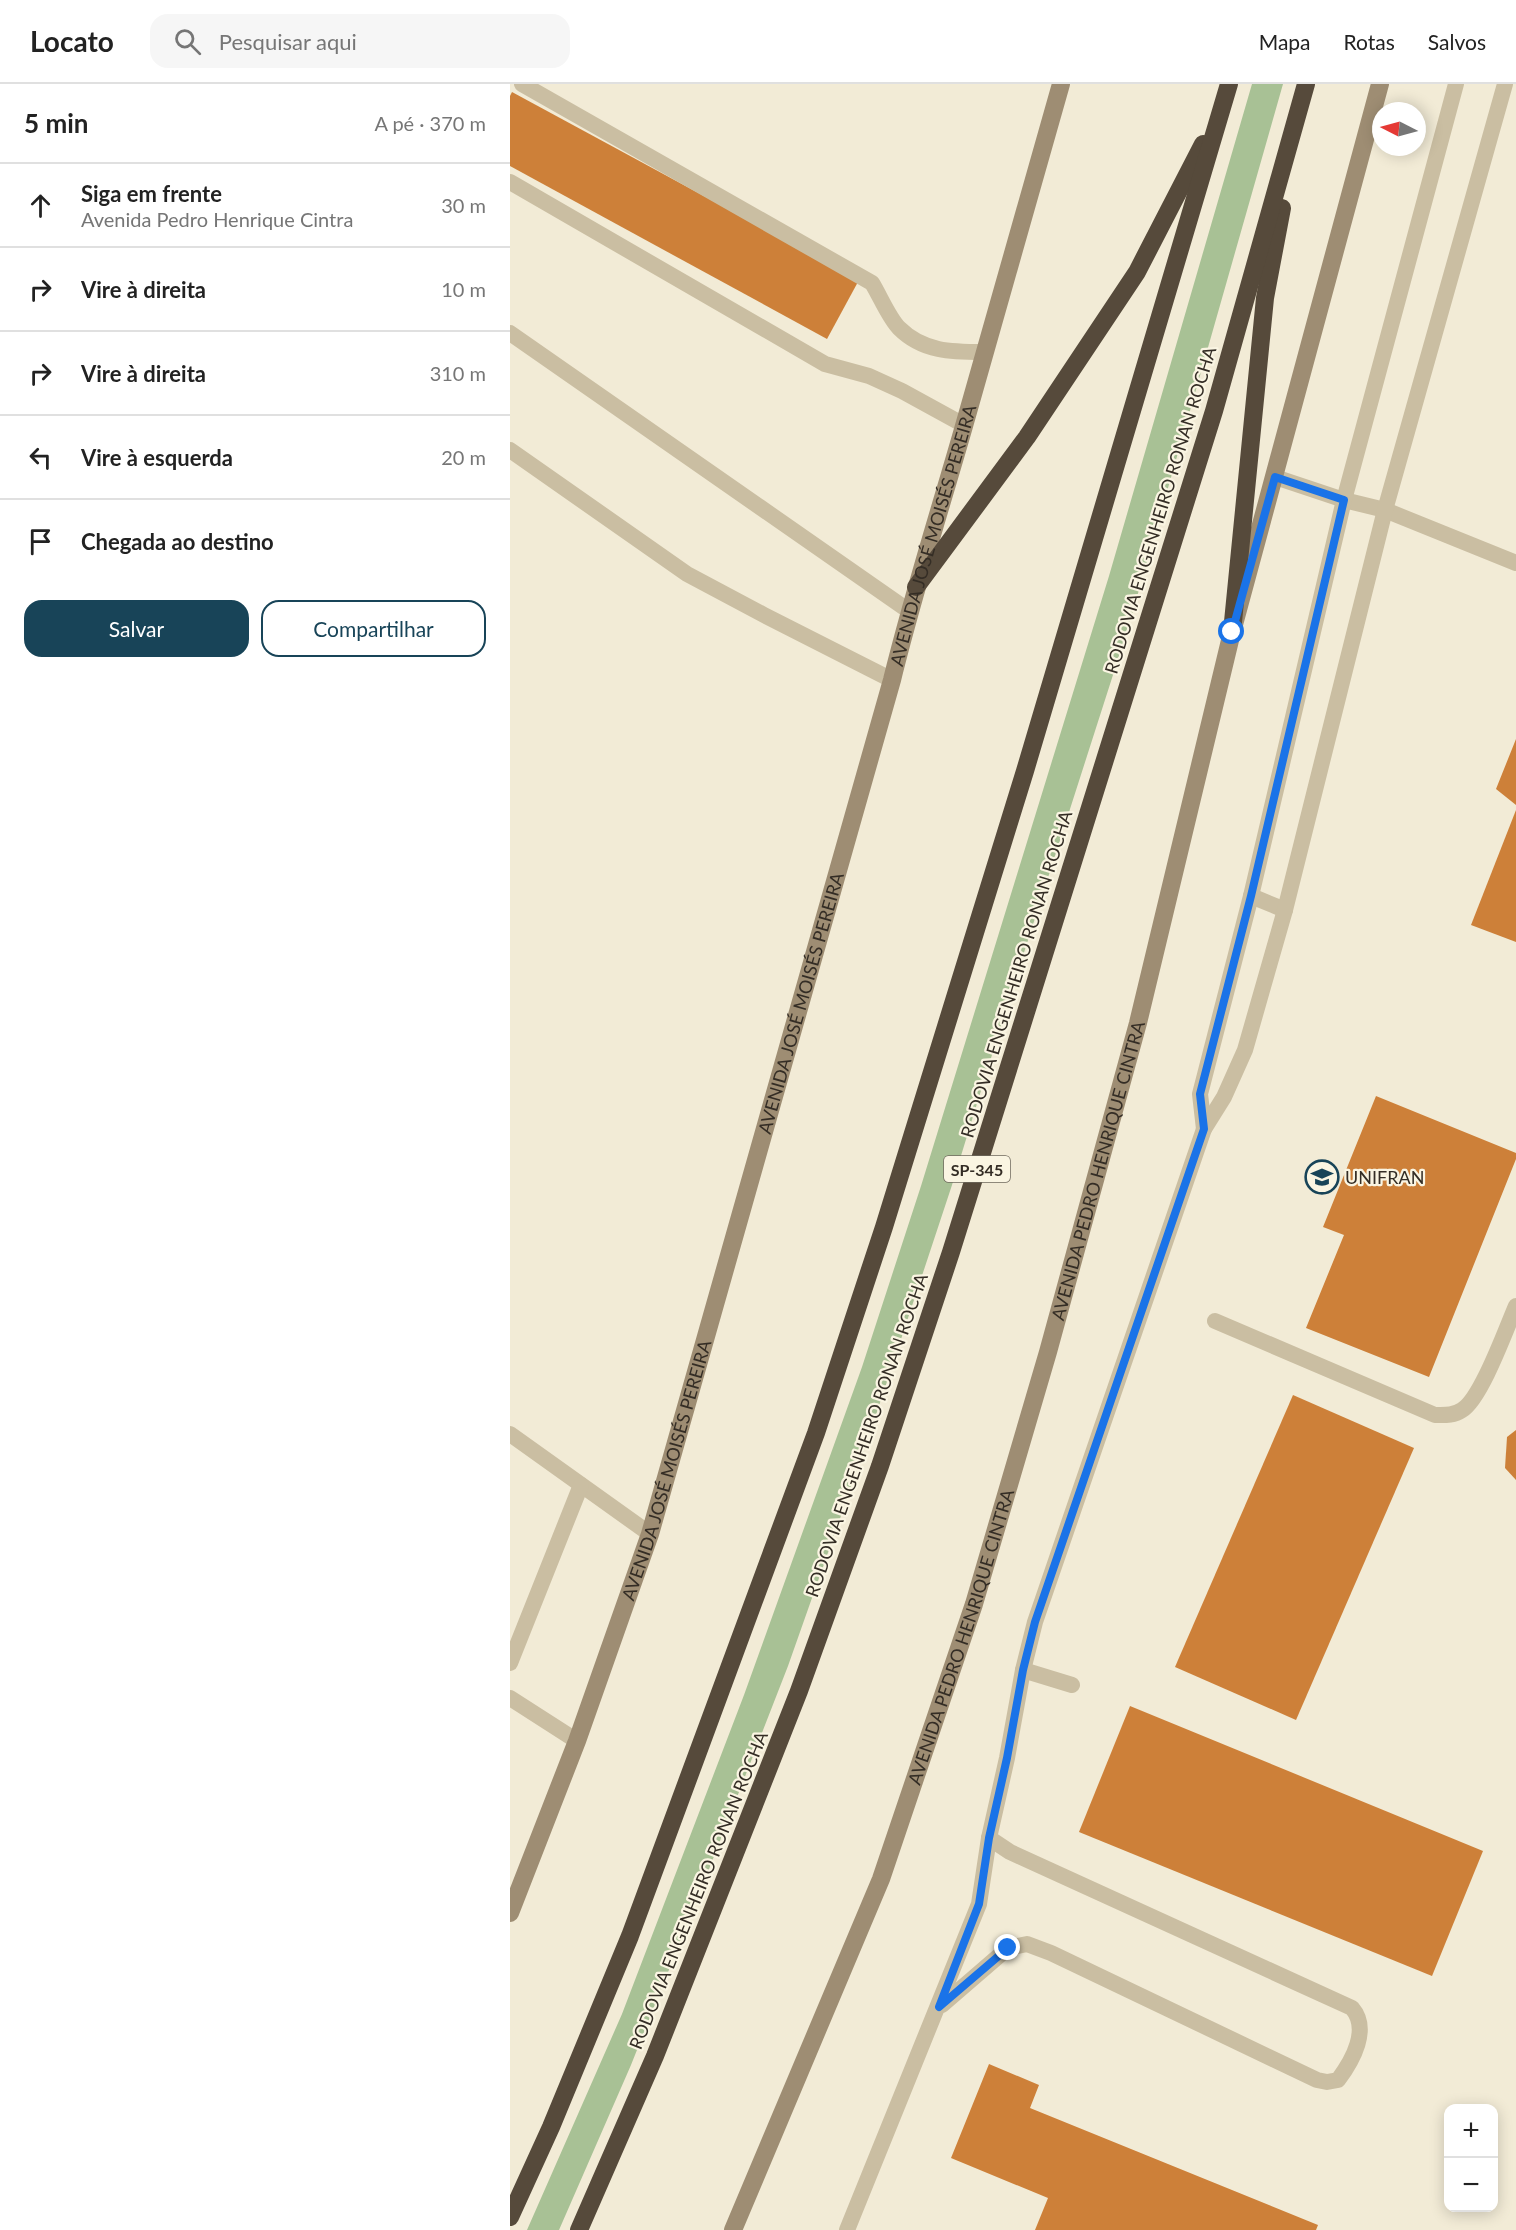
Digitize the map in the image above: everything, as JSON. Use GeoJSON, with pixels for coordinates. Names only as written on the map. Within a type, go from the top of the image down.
{"type":"FeatureCollection","features":[{"type":"Feature","properties":{"kind":"highway"},"geometry":{"type":"LineString","coordinates":[[510,2217],[551,2127],[630,1936],[816,1433],[884,1227],[1025,771],[1229,84]]}},
{"type":"Feature","properties":{"kind":"highway"},"geometry":{"type":"LineString","coordinates":[[1232,632],[1265,298],[1306,84]]}},
{"type":"Feature","properties":{"kind":"highway","name":"RODOVIA ENGENHEIRO RONAN ROCHA"},"geometry":{"type":"LineString","coordinates":[[579,2230],[655,2056],[799,1691],[880,1466],[951,1252],[1210,422],[1306,84]]}},
{"type":"Feature","properties":{"kind":"highway"},"geometry":{"type":"LineString","coordinates":[[916,587],[1027,437],[1137,272],[1223,105]]}},
{"type":"Feature","properties":{"kind":"street","name":"AVENIDA JOSÉ MOISÉS PEREIRA"},"geometry":{"type":"LineString","coordinates":[[510,1913],[577,1742],[650,1534],[892,680],[909,611],[1061,84]]}},
{"type":"Feature","properties":{"kind":"street","name":"AVENIDA PEDRO HENRIQUE CINTRA"},"geometry":{"type":"LineString","coordinates":[[733,2230],[881,1880],[974,1604],[1048,1352],[1138,1023],[1232,632],[1380,84]]}},
{"type":"Feature","properties":{"kind":"lane"},"geometry":{"type":"LineString","coordinates":[[522,84],[872,283],[898,327],[921,345],[948,352],[983,352]]}},
{"type":"Feature","properties":{"kind":"lane"},"geometry":{"type":"LineString","coordinates":[[1204,1129],[1200,1094],[1251,896],[1344,500],[1456,84]]}},
{"type":"Feature","properties":{"kind":"lane"},"geometry":{"type":"LineString","coordinates":[[847,2230],[979,1904],[989,1838],[1035,1622],[1204,1129],[1224,1097],[1245,1050],[1285,910],[1385,510],[1505,84]]}},
{"type":"Feature","properties":{"kind":"lane"},"geometry":{"type":"LineString","coordinates":[[510,182],[825,364],[869,376],[964,425]]}},
{"type":"Feature","properties":{"kind":"lane"},"geometry":{"type":"LineString","coordinates":[[510,333],[909,611]]}},
{"type":"Feature","properties":{"kind":"lane"},"geometry":{"type":"LineString","coordinates":[[510,450],[687,574],[892,680]]}},
{"type":"Feature","properties":{"kind":"lane"},"geometry":{"type":"LineString","coordinates":[[1275,477],[1344,500],[1385,510],[1516,563]]}},
{"type":"Feature","properties":{"kind":"lane"},"geometry":{"type":"LineString","coordinates":[[1251,896],[1285,910]]}},
{"type":"Feature","properties":{"kind":"lane"},"geometry":{"type":"LineString","coordinates":[[1215,1321],[1434,1415],[1450,1415],[1463,1410],[1477,1394],[1516,1305]]}},
{"type":"Feature","properties":{"kind":"lane"},"geometry":{"type":"LineString","coordinates":[[510,1434],[650,1534]]}},
{"type":"Feature","properties":{"kind":"lane"},"geometry":{"type":"LineString","coordinates":[[510,1663],[581,1485]]}},
{"type":"Feature","properties":{"kind":"lane"},"geometry":{"type":"LineString","coordinates":[[1023,1670],[1072,1685]]}},
{"type":"Feature","properties":{"kind":"lane"},"geometry":{"type":"LineString","coordinates":[[510,1698],[577,1742]]}},
{"type":"Feature","properties":{"kind":"lane"},"geometry":{"type":"LineString","coordinates":[[939,2007],[1008,1948],[1027,1944],[1051,1953],[1317,2080],[1328,2082],[1338,2080],[1361,2035],[1360,2017],[1352,2008],[1010,1852],[989,1838]]}},
{"type":"Feature","properties":{"kind":"green space"},"geometry":{"type":"Polygon","coordinates":[[[1252,84],[1283,84],[1129,625],[952,1185],[867,1442],[788,1666],[631,2065],[559,2230],[527,2230],[622,2014],[744,1695],[862,1367],[921,1186],[1109,576],[1252,84]]]}},
{"type":"Feature","properties":{"kind":"building"},"geometry":{"type":"Polygon","coordinates":[[[512,92],[859,280],[827,339],[510,166],[510,96],[512,92]]]}},
{"type":"Feature","properties":{"kind":"building"},"geometry":{"type":"Polygon","coordinates":[[[1516,739],[1516,805],[1496,789],[1516,739]]]}},
{"type":"Feature","properties":{"kind":"building"},"geometry":{"type":"Polygon","coordinates":[[[1516,810],[1516,942],[1471,925],[1516,810]]]}},
{"type":"Feature","properties":{"kind":"building"},"geometry":{"type":"Polygon","coordinates":[[[1376,1096],[1516,1153],[1516,1159],[1429,1377],[1306,1328],[1344,1235],[1323,1227],[1376,1096]]]}},
{"type":"Feature","properties":{"kind":"building"},"geometry":{"type":"Polygon","coordinates":[[[1293,1395],[1414,1448],[1296,1720],[1175,1667],[1293,1395]]]}},
{"type":"Feature","properties":{"kind":"building"},"geometry":{"type":"Polygon","coordinates":[[[1516,1430],[1516,1480],[1505,1468],[1507,1437],[1516,1430]]]}},
{"type":"Feature","properties":{"kind":"building"},"geometry":{"type":"Polygon","coordinates":[[[1130,1706],[1483,1851],[1432,1976],[1079,1832],[1130,1706]]]}},
{"type":"Feature","properties":{"kind":"building"},"geometry":{"type":"Polygon","coordinates":[[[989,2064],[1039,2085],[1030,2108],[1318,2225],[1316,2230],[1035,2230],[1048,2198],[951,2158],[989,2064]]]}},
{"type":"Feature","properties":{"kind":"place","name":"UNIFRAN"},"geometry":{"type":"Point","coordinates":[1322,1177]}},
{"type":"Feature","properties":{"kind":"route"},"geometry":{"type":"LineString","coordinates":[[1008,1948],[939,2007],[979,1904],[989,1838],[1035,1622],[1204,1129],[1200,1094],[1251,896],[1344,500],[1275,477],[1232,632]]}}]}
